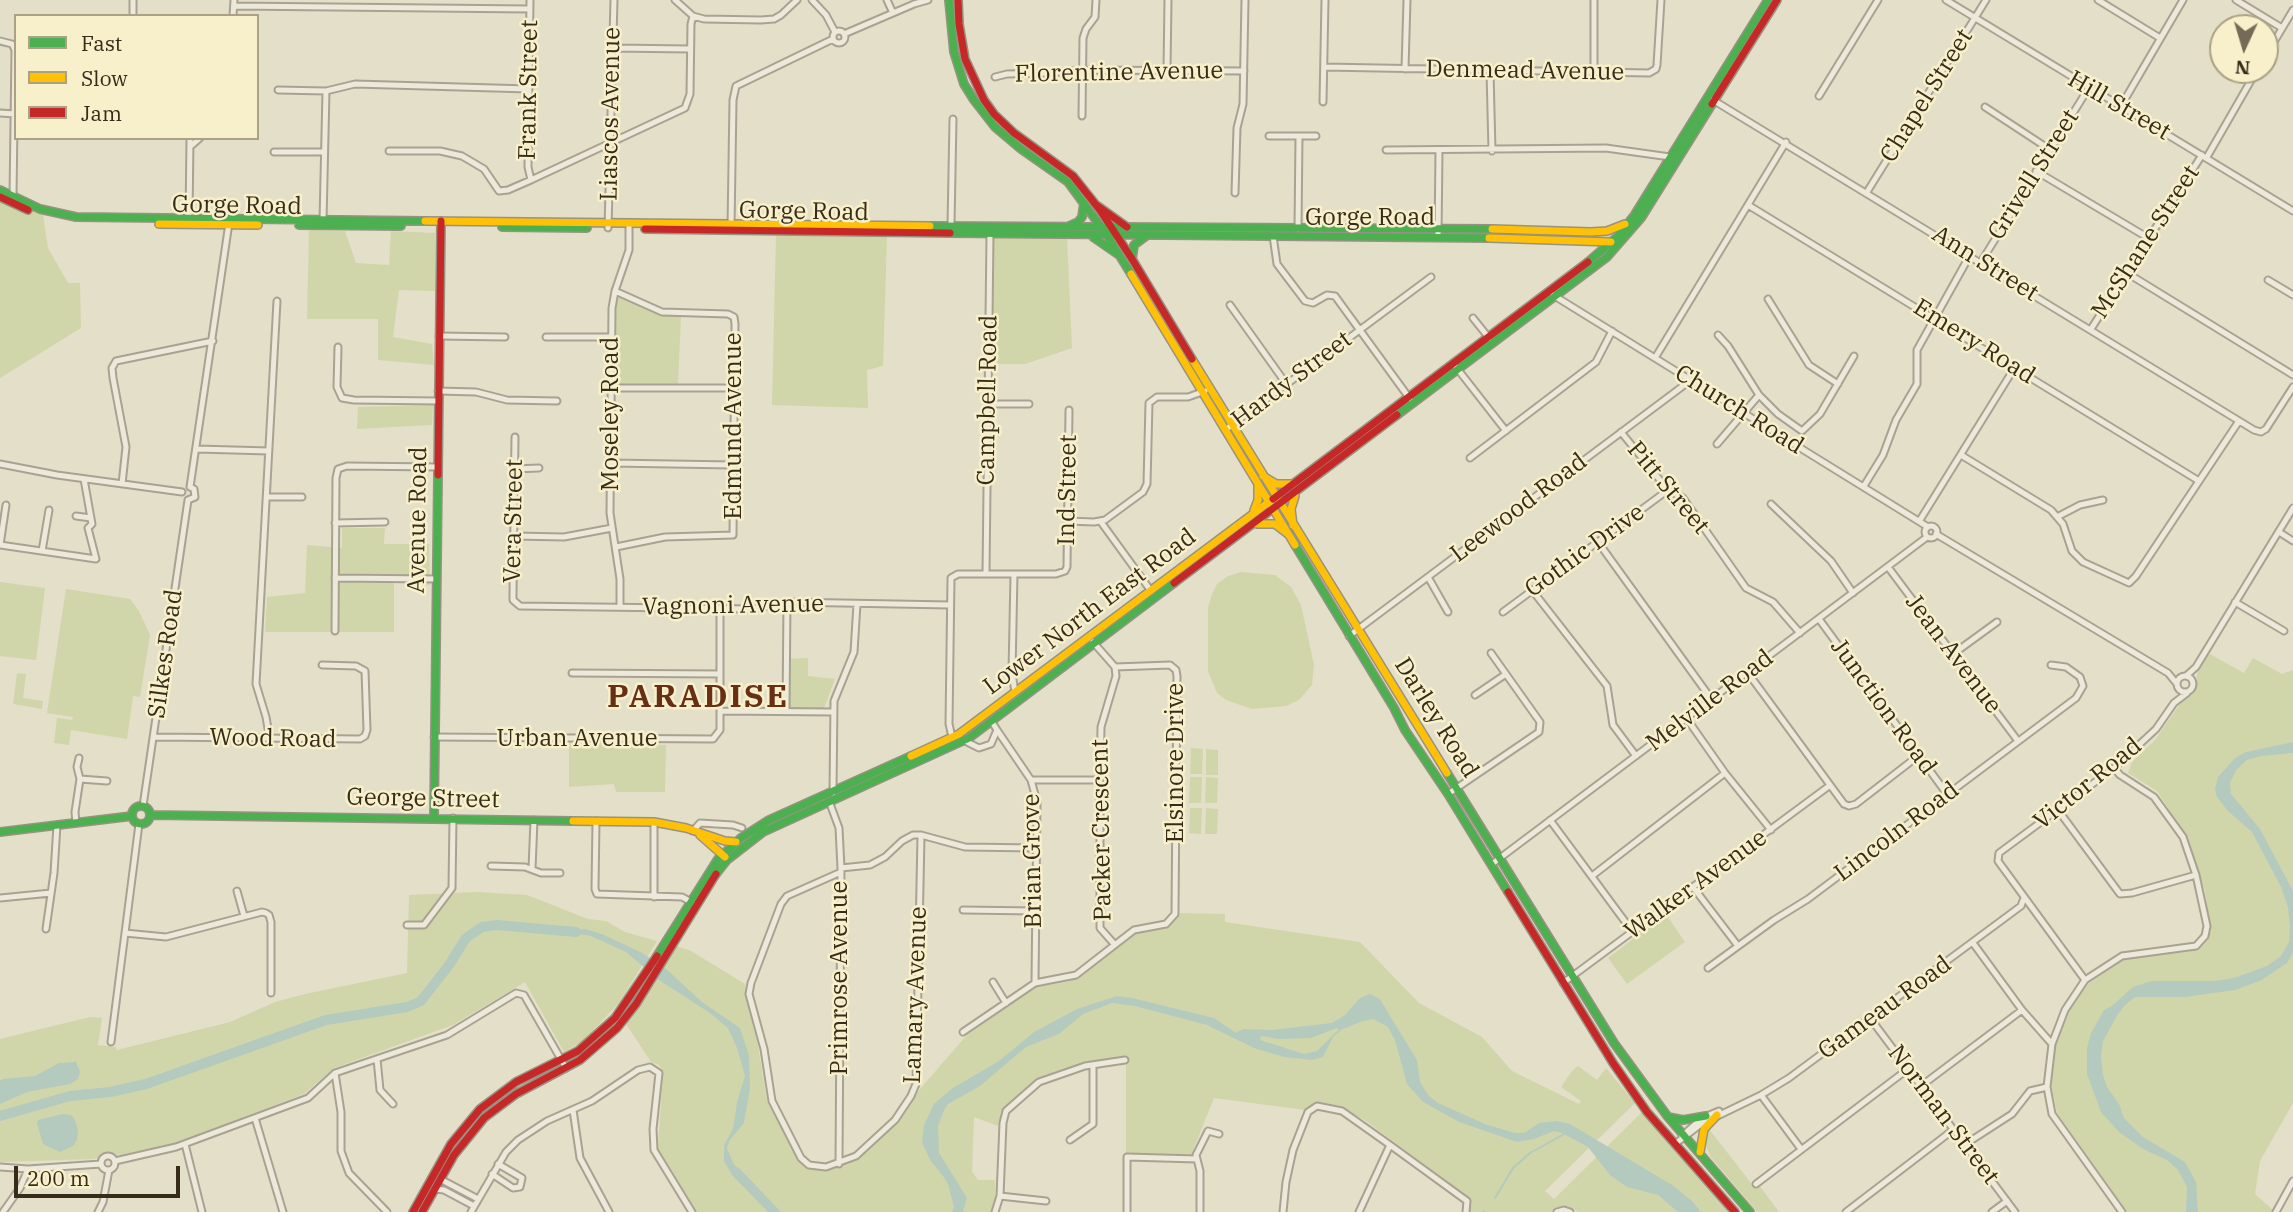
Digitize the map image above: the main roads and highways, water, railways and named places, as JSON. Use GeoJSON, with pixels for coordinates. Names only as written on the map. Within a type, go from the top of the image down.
{"type":"FeatureCollection","features":[{"type":"Feature","properties":{"kind":"main road","name":"Darley Road"},"geometry":{"type":"LineString","coordinates":[[949,0],[954,52],[964,84],[979,108],[995,127],[1021,149],[1068,182],[1119,254],[1206,390]]}},
{"type":"Feature","properties":{"kind":"main road"},"geometry":{"type":"LineString","coordinates":[[958,0],[965,59],[984,100],[1008,128],[1073,176],[1095,204],[1129,228]]}},
{"type":"Feature","properties":{"kind":"main road","name":"Lower North East Road"},"geometry":{"type":"LineString","coordinates":[[725,857],[763,832],[970,726],[1268,502],[1552,295],[1614,245],[1641,218],[1768,5],[1777,0]]}},
{"type":"Feature","properties":{"kind":"main road","name":"Lower North East Road"},"geometry":{"type":"LineString","coordinates":[[1614,245],[1670,157],[1712,99]]}},
{"type":"Feature","properties":{"kind":"main road","name":"Gorge Road"},"geometry":{"type":"LineString","coordinates":[[0,190],[40,209],[76,216],[189,222]]}},
{"type":"Feature","properties":{"kind":"main road","name":"Gorge Road"},"geometry":{"type":"LineString","coordinates":[[0,197],[30,211],[65,220],[98,223],[731,227],[890,225],[1149,236],[1591,232],[1611,230],[1628,223]]}},
{"type":"Feature","properties":{"kind":"main road"},"geometry":{"type":"LineString","coordinates":[[1066,226],[1074,225],[1081,219],[1084,203]]}},
{"type":"Feature","properties":{"kind":"main road","name":"Darley Road"},"geometry":{"type":"LineString","coordinates":[[1095,204],[1132,259],[1287,534],[1405,730],[1492,864],[1563,983],[1647,1112],[1735,1212]]}},
{"type":"Feature","properties":{"kind":"main road","name":"Avenue Road"},"geometry":{"type":"LineString","coordinates":[[434,818],[441,224]]}},
{"type":"Feature","properties":{"kind":"main road"},"geometry":{"type":"LineString","coordinates":[[842,232],[848,225]]}},
{"type":"Feature","properties":{"kind":"main road"},"geometry":{"type":"LineString","coordinates":[[890,225],[899,232]]}},
{"type":"Feature","properties":{"kind":"main road","name":"Gorge Road"},"geometry":{"type":"LineString","coordinates":[[990,230],[1066,226],[1273,233],[1298,229],[1438,232],[1614,245]]}},
{"type":"Feature","properties":{"kind":"main road","name":"Gorge Road"},"geometry":{"type":"LineString","coordinates":[[731,227],[842,232],[951,229]]}},
{"type":"Feature","properties":{"kind":"main road","name":"Gorge Road"},"geometry":{"type":"LineString","coordinates":[[1591,232],[1614,245]]}},
{"type":"Feature","properties":{"kind":"main road"},"geometry":{"type":"LineString","coordinates":[[1090,235],[1119,254]]}},
{"type":"Feature","properties":{"kind":"main road"},"geometry":{"type":"LineString","coordinates":[[1132,259],[1136,243],[1149,236]]}},
{"type":"Feature","properties":{"kind":"main road","name":"Lower North East Road"},"geometry":{"type":"LineString","coordinates":[[422,1212],[460,1145],[490,1112],[605,1041],[626,1017],[693,903],[736,842],[764,823],[965,741],[1280,505],[1411,399]]}},
{"type":"Feature","properties":{"kind":"main road","name":"Darley Road"},"geometry":{"type":"LineString","coordinates":[[1228,427],[1263,475],[1614,1043],[1668,1117],[1750,1212]]}},
{"type":"Feature","properties":{"kind":"main road"},"geometry":{"type":"LineString","coordinates":[[1263,475],[1278,485],[1294,483]]}},
{"type":"Feature","properties":{"kind":"main road"},"geometry":{"type":"LineString","coordinates":[[1250,516],[1257,504],[1258,485]]}},
{"type":"Feature","properties":{"kind":"main road"},"geometry":{"type":"LineString","coordinates":[[1293,525],[1291,507],[1299,490]]}},
{"type":"Feature","properties":{"kind":"main road"},"geometry":{"type":"LineString","coordinates":[[1251,527],[1271,523],[1281,527],[1287,534]]}},
{"type":"Feature","properties":{"kind":"main road"},"geometry":{"type":"LineString","coordinates":[[965,741],[970,726]]}},
{"type":"Feature","properties":{"kind":"main road"},"geometry":{"type":"LineString","coordinates":[[143,806],[148,809],[150,815],[148,821],[139,824],[132,817],[136,808],[143,806]]}},
{"type":"Feature","properties":{"kind":"main road","name":"George Street"},"geometry":{"type":"LineString","coordinates":[[150,815],[654,822],[736,842]]}},
{"type":"Feature","properties":{"kind":"main road"},"geometry":{"type":"LineString","coordinates":[[0,832],[132,817]]}},
{"type":"Feature","properties":{"kind":"main road","name":"George Street"},"geometry":{"type":"LineString","coordinates":[[693,831],[725,857]]}},
{"type":"Feature","properties":{"kind":"main road","name":"Lower North East Road"},"geometry":{"type":"LineString","coordinates":[[413,1212],[451,1144],[480,1109],[516,1082],[564,1064]]}},
{"type":"Feature","properties":{"kind":"main road"},"geometry":{"type":"LineString","coordinates":[[1700,1152],[1704,1129],[1717,1115]]}},
{"type":"Feature","properties":{"kind":"main road"},"geometry":{"type":"LineString","coordinates":[[1668,1117],[1683,1121],[1706,1116]]}},
{"type":"Feature","properties":{"kind":"waterway"},"geometry":{"type":"LineString","coordinates":[[0,1116],[70,1096],[110,1092],[146,1084],[326,1020],[407,1007],[421,1001],[466,938],[482,927],[497,925],[576,932]]}},
{"type":"Feature","properties":{"kind":"waterway"},"geometry":{"type":"LineString","coordinates":[[1495,1198],[1513,1168],[1530,1153],[1564,1134]]}},
{"type":"Feature","properties":{"kind":"district","name":"PARADISE"},"geometry":{"type":"Point","coordinates":[698,698]}}]}
